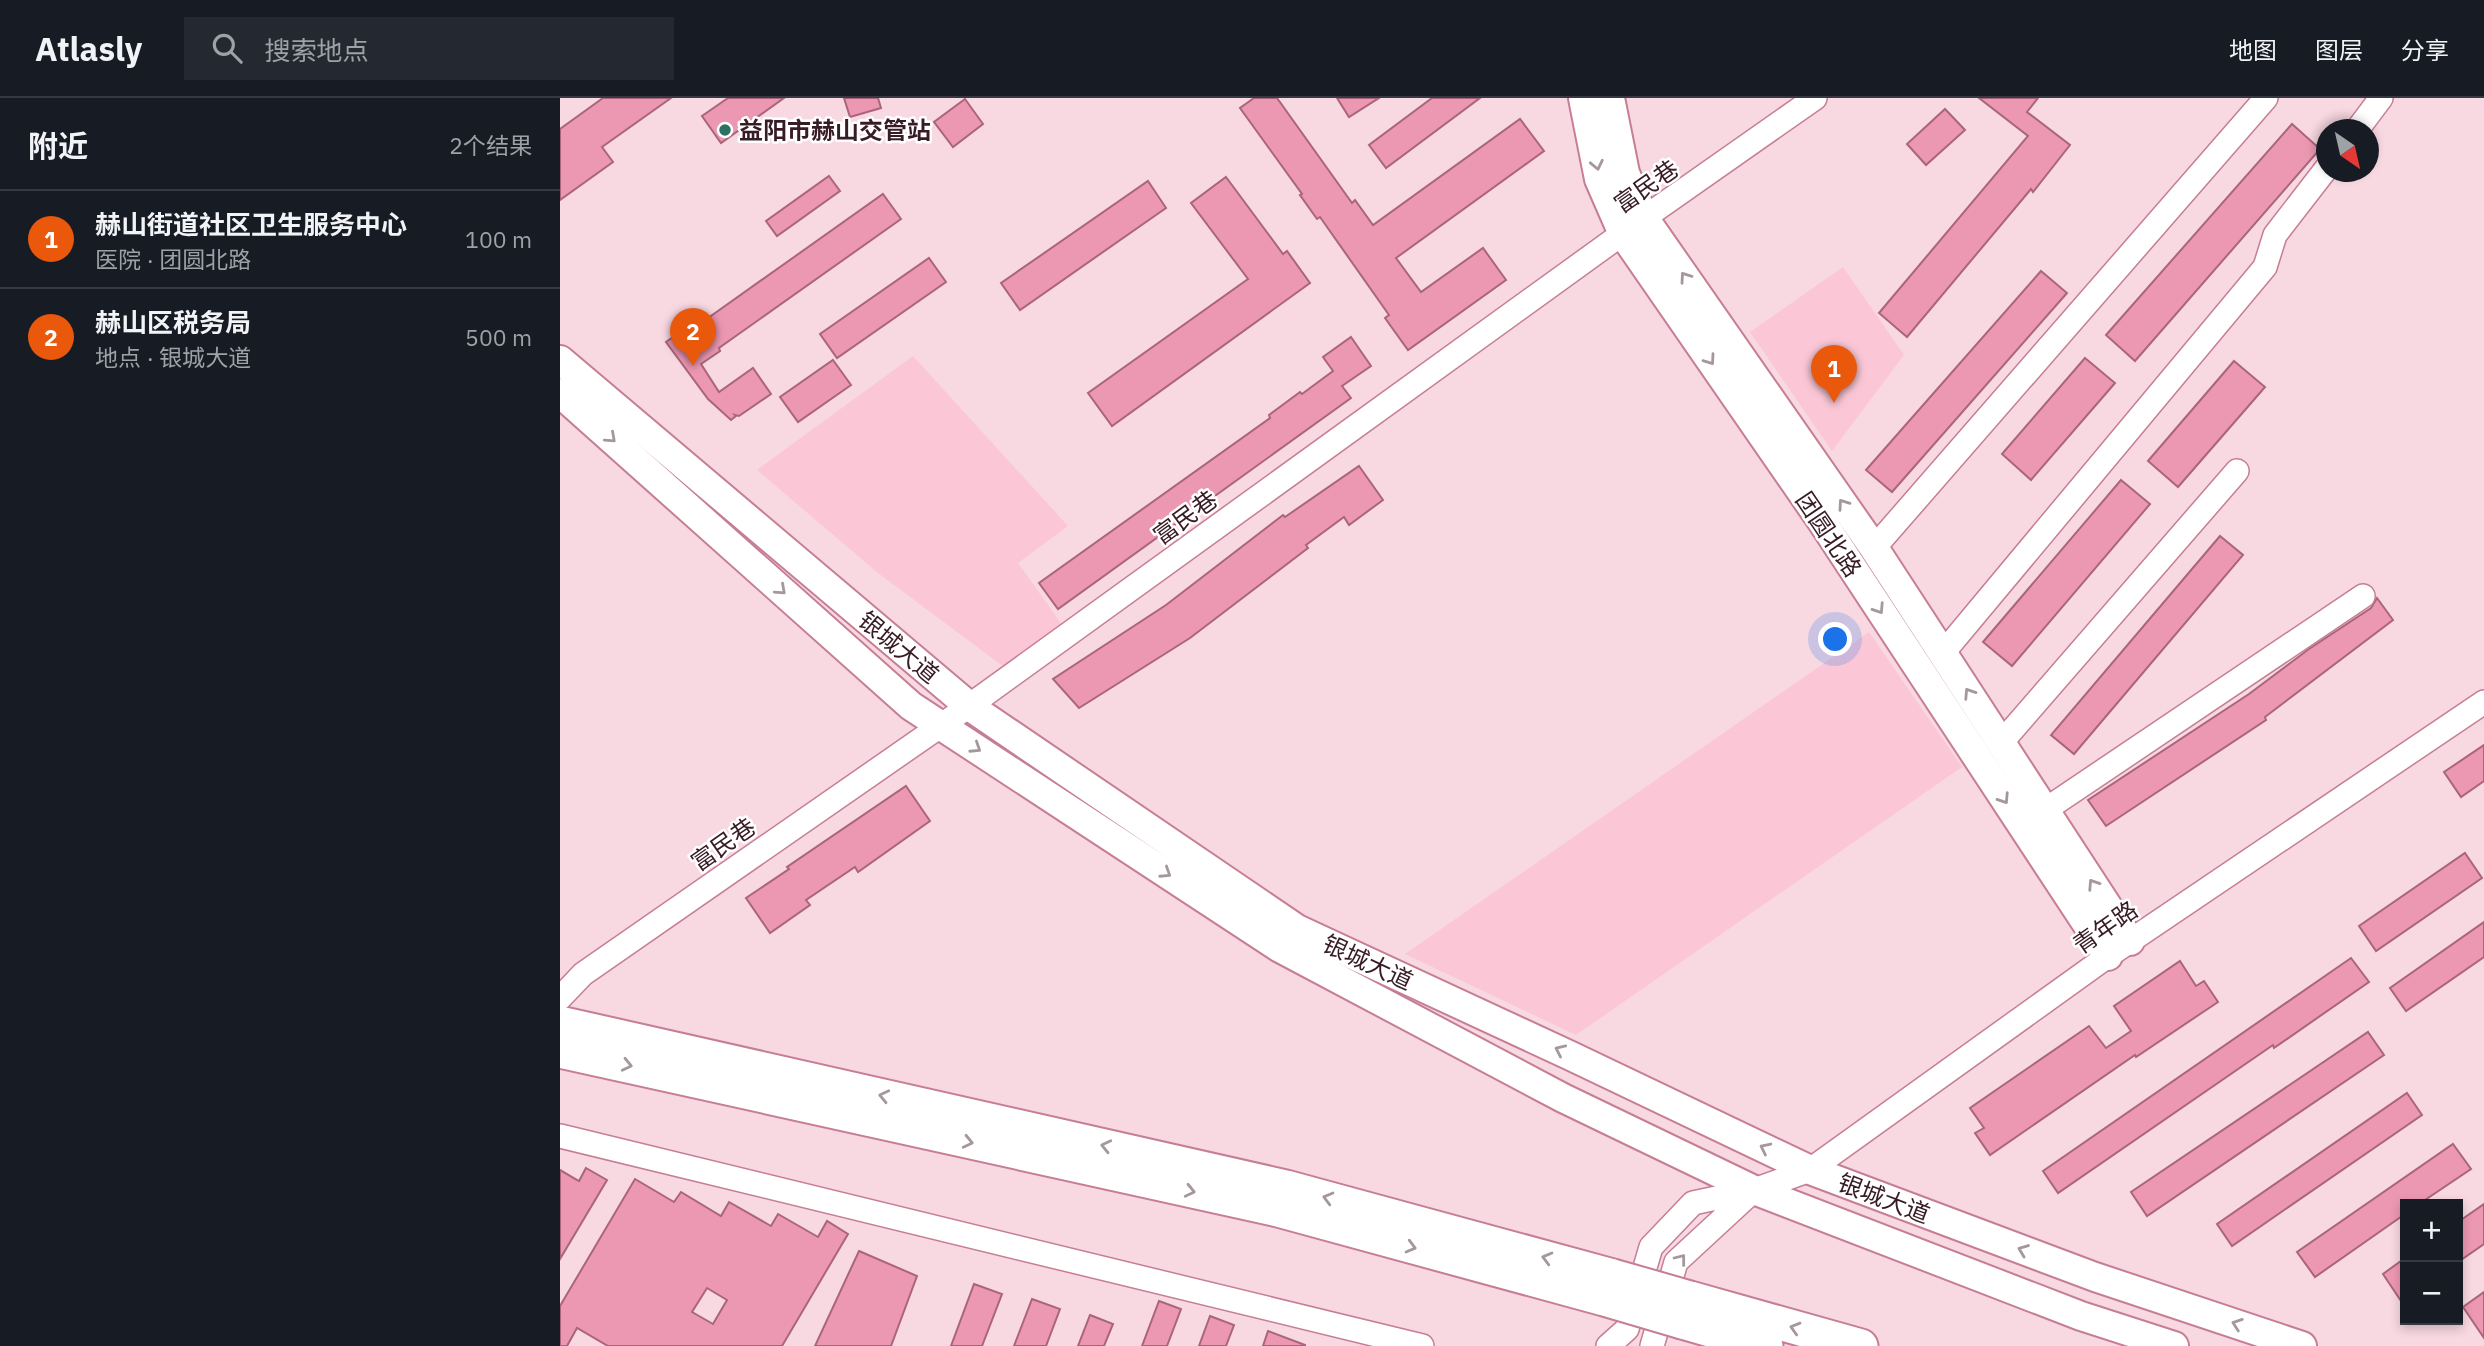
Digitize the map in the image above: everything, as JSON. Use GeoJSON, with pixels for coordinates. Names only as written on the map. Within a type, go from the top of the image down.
{"type":"FeatureCollection","features":[{"type":"Feature","properties":{"kind":"highway"},"geometry":{"type":"LineString","coordinates":[[560,1023],[1286,1187],[1686,1310],[1861,1346]]}},
{"type":"Feature","properties":{"kind":"highway"},"geometry":{"type":"LineString","coordinates":[[560,1051],[1278,1210],[1608,1288]]}},
{"type":"Feature","properties":{"kind":"highway"},"geometry":{"type":"LineString","coordinates":[[1686,1310],[1766,1346]]}},
{"type":"Feature","properties":{"kind":"main road","name":"团圆北路"},"geometry":{"type":"LineString","coordinates":[[1583,98],[1600,179],[1874,548],[2045,810],[2119,949]]}},
{"type":"Feature","properties":{"kind":"main road","name":"团圆北路"},"geometry":{"type":"LineString","coordinates":[[1610,98],[1634,226],[1823,523],[2119,949]]}},
{"type":"Feature","properties":{"kind":"main road","name":"银城大道"},"geometry":{"type":"LineString","coordinates":[[560,360],[969,706],[1297,929],[1810,1170],[2095,1277],[2302,1346]]}},
{"type":"Feature","properties":{"kind":"main road","name":"银城大道"},"geometry":{"type":"LineString","coordinates":[[560,393],[911,706],[1280,948],[1563,1098],[1754,1190],[2081,1315],[2174,1346]]}},
{"type":"Feature","properties":{"kind":"street","name":"富民巷"},"geometry":{"type":"LineString","coordinates":[[583,974],[969,706],[1815,98]]}},
{"type":"Feature","properties":{"kind":"street"},"geometry":{"type":"LineString","coordinates":[[1874,548],[2266,98]]}},
{"type":"Feature","properties":{"kind":"street"},"geometry":{"type":"LineString","coordinates":[[2365,119],[2381,98]]}},
{"type":"Feature","properties":{"kind":"street"},"geometry":{"type":"LineString","coordinates":[[1942,653],[2266,267],[2275,235],[2316,182]]}},
{"type":"Feature","properties":{"kind":"street"},"geometry":{"type":"LineString","coordinates":[[2001,743],[2237,471]]}},
{"type":"Feature","properties":{"kind":"street"},"geometry":{"type":"LineString","coordinates":[[2045,810],[2363,596]]}},
{"type":"Feature","properties":{"kind":"street","name":"青年路"},"geometry":{"type":"LineString","coordinates":[[1608,1346],[1627,1329],[1651,1247],[1693,1203],[1754,1190],[1810,1170],[2119,949],[2484,702]]}},
{"type":"Feature","properties":{"kind":"street"},"geometry":{"type":"LineString","coordinates":[[560,983],[583,974]]}},
{"type":"Feature","properties":{"kind":"street"},"geometry":{"type":"LineString","coordinates":[[560,998],[583,974]]}},
{"type":"Feature","properties":{"kind":"street"},"geometry":{"type":"LineString","coordinates":[[560,1136],[1422,1346]]}},
{"type":"Feature","properties":{"kind":"street"},"geometry":{"type":"LineString","coordinates":[[1652,1346],[1676,1262],[1754,1190]]}},
{"type":"Feature","properties":{"kind":"shaded area"},"geometry":{"type":"Polygon","coordinates":[[[1843,267],[1904,355],[1832,451],[1750,332],[1843,267]]]}},
{"type":"Feature","properties":{"kind":"shaded area"},"geometry":{"type":"Polygon","coordinates":[[[913,356],[1068,526],[1018,563],[1063,626],[1004,667],[878,573],[757,470],[913,356]]]}},
{"type":"Feature","properties":{"kind":"shaded area"},"geometry":{"type":"Polygon","coordinates":[[[1869,632],[1962,767],[1576,1035],[1405,954],[1869,632]]]}},
{"type":"Feature","properties":{"kind":"building"},"geometry":{"type":"Polygon","coordinates":[[[603,98],[671,98],[602,147],[613,162],[560,200],[560,129],[603,98]]]}},
{"type":"Feature","properties":{"kind":"building","name":"益阳市赫山交管站"},"geometry":{"type":"Polygon","coordinates":[[[728,98],[784,98],[721,143],[702,116],[728,98]]]}},
{"type":"Feature","properties":{"kind":"building"},"geometry":{"type":"Polygon","coordinates":[[[844,98],[878,98],[881,108],[850,117],[844,98]]]}},
{"type":"Feature","properties":{"kind":"building"},"geometry":{"type":"Polygon","coordinates":[[[1254,98],[1277,98],[1352,203],[1355,200],[1373,225],[1520,119],[1544,151],[1396,258],[1421,292],[1483,248],[1506,280],[1408,350],[1385,318],[1389,315],[1320,217],[1317,219],[1240,108],[1254,98]]]}},
{"type":"Feature","properties":{"kind":"building"},"geometry":{"type":"Polygon","coordinates":[[[1337,98],[1379,98],[1349,117],[1337,98]]]}},
{"type":"Feature","properties":{"kind":"building"},"geometry":{"type":"Polygon","coordinates":[[[1432,98],[1480,98],[1386,168],[1369,145],[1432,98]]]}},
{"type":"Feature","properties":{"kind":"building"},"geometry":{"type":"Polygon","coordinates":[[[1979,98],[2038,98],[2027,112],[2070,145],[2033,192],[2031,189],[1907,337],[1879,313],[2028,136],[1979,98]]]}},
{"type":"Feature","properties":{"kind":"building"},"geometry":{"type":"Polygon","coordinates":[[[965,99],[983,124],[953,147],[934,122],[965,99]]]}},
{"type":"Feature","properties":{"kind":"building"},"geometry":{"type":"Polygon","coordinates":[[[1945,109],[1965,130],[1926,165],[1907,144],[1945,109]]]}},
{"type":"Feature","properties":{"kind":"building"},"geometry":{"type":"Polygon","coordinates":[[[2292,124],[2316,145],[2316,154],[2135,361],[2106,335],[2292,124]]]}},
{"type":"Feature","properties":{"kind":"building"},"geometry":{"type":"Polygon","coordinates":[[[829,176],[840,191],[777,236],[766,221],[829,176]]]}},
{"type":"Feature","properties":{"kind":"building"},"geometry":{"type":"Polygon","coordinates":[[[1226,177],[1283,254],[1287,251],[1310,283],[1112,426],[1088,393],[1248,279],[1191,203],[1226,177]]]}},
{"type":"Feature","properties":{"kind":"building"},"geometry":{"type":"Polygon","coordinates":[[[1148,181],[1166,208],[1020,310],[1001,283],[1148,181]]]}},
{"type":"Feature","properties":{"kind":"building"},"geometry":{"type":"Polygon","coordinates":[[[883,194],[901,219],[719,348],[720,351],[701,364],[719,392],[753,368],[771,394],[731,420],[708,399],[666,342],[699,319],[701,323],[883,194]]]}},
{"type":"Feature","properties":{"kind":"building"},"geometry":{"type":"Polygon","coordinates":[[[929,258],[946,282],[837,358],[820,334],[929,258]]]}},
{"type":"Feature","properties":{"kind":"building"},"geometry":{"type":"Polygon","coordinates":[[[2041,271],[2067,293],[1892,492],[1866,470],[2041,271]]]}},
{"type":"Feature","properties":{"kind":"building"},"geometry":{"type":"Polygon","coordinates":[[[1351,337],[1371,366],[1342,386],[1351,398],[1058,609],[1039,583],[1270,418],[1269,415],[1300,392],[1302,394],[1333,371],[1323,357],[1351,337]]]}},
{"type":"Feature","properties":{"kind":"building"},"geometry":{"type":"Polygon","coordinates":[[[2085,358],[2115,383],[2031,480],[2002,454],[2085,358]]]}},
{"type":"Feature","properties":{"kind":"building"},"geometry":{"type":"Polygon","coordinates":[[[833,360],[851,385],[798,422],[780,397],[833,360]]]}},
{"type":"Feature","properties":{"kind":"building"},"geometry":{"type":"Polygon","coordinates":[[[2234,361],[2265,387],[2178,487],[2148,461],[2234,361]]]}},
{"type":"Feature","properties":{"kind":"building"},"geometry":{"type":"Polygon","coordinates":[[[1359,466],[1383,500],[1349,525],[1344,517],[1306,545],[1308,548],[1190,638],[1079,708],[1053,679],[1166,605],[1283,515],[1285,517],[1359,466]]]}},
{"type":"Feature","properties":{"kind":"building"},"geometry":{"type":"Polygon","coordinates":[[[2121,480],[2150,504],[2012,666],[1983,642],[2121,480]]]}},
{"type":"Feature","properties":{"kind":"building"},"geometry":{"type":"Polygon","coordinates":[[[2220,536],[2243,555],[2074,754],[2051,735],[2220,536]]]}},
{"type":"Feature","properties":{"kind":"building"},"geometry":{"type":"Polygon","coordinates":[[[2377,598],[2393,620],[2265,717],[2266,720],[2106,826],[2088,800],[2249,694],[2309,649],[2371,608],[2377,598]]]}},
{"type":"Feature","properties":{"kind":"building"},"geometry":{"type":"Polygon","coordinates":[[[2484,745],[2484,781],[2461,797],[2444,772],[2484,745]]]}},
{"type":"Feature","properties":{"kind":"building"},"geometry":{"type":"Polygon","coordinates":[[[906,786],[930,821],[858,872],[855,867],[806,900],[810,905],[770,933],[746,898],[906,786]]]}},
{"type":"Feature","properties":{"kind":"building"},"geometry":{"type":"Polygon","coordinates":[[[2465,853],[2482,878],[2376,951],[2359,926],[2465,853]]]}},
{"type":"Feature","properties":{"kind":"building"},"geometry":{"type":"Polygon","coordinates":[[[2484,922],[2484,957],[2406,1011],[2390,988],[2484,922]]]}},
{"type":"Feature","properties":{"kind":"building"},"geometry":{"type":"Polygon","coordinates":[[[2351,958],[2369,982],[2058,1193],[2043,1171],[2351,958]]]}},
{"type":"Feature","properties":{"kind":"building"},"geometry":{"type":"Polygon","coordinates":[[[2180,961],[2196,986],[2204,981],[2218,1002],[2136,1057],[2135,1055],[1990,1155],[1975,1133],[1984,1128],[1970,1108],[2089,1026],[2106,1048],[2131,1031],[2114,1006],[2180,961]]]}},
{"type":"Feature","properties":{"kind":"building"},"geometry":{"type":"Polygon","coordinates":[[[2368,1032],[2384,1055],[2147,1216],[2131,1192],[2368,1032]]]}},
{"type":"Feature","properties":{"kind":"building"},"geometry":{"type":"Polygon","coordinates":[[[2407,1093],[2422,1115],[2232,1246],[2217,1224],[2407,1093]]]}},
{"type":"Feature","properties":{"kind":"building"},"geometry":{"type":"Polygon","coordinates":[[[2453,1144],[2471,1169],[2426,1199],[2400,1199],[2400,1218],[2315,1277],[2297,1252],[2453,1144]]]}},
{"type":"Feature","properties":{"kind":"building"},"geometry":{"type":"Polygon","coordinates":[[[586,1168],[607,1180],[560,1259],[560,1170],[579,1181],[586,1168]]]}},
{"type":"Feature","properties":{"kind":"building"},"geometry":{"type":"Polygon","coordinates":[[[635,1179],[674,1202],[681,1192],[721,1216],[729,1202],[771,1226],[778,1214],[818,1237],[827,1221],[848,1234],[782,1346],[608,1346],[577,1328],[567,1346],[560,1346],[560,1306],[635,1179]],[[707,1288],[692,1312],[713,1324],[727,1300],[707,1288]]]}},
{"type":"Feature","properties":{"kind":"building"},"geometry":{"type":"Polygon","coordinates":[[[2484,1204],[2484,1244],[2463,1259],[2463,1219],[2484,1204]]]}},
{"type":"Feature","properties":{"kind":"building"},"geometry":{"type":"Polygon","coordinates":[[[859,1251],[917,1276],[891,1346],[815,1346],[859,1251]]]}},
{"type":"Feature","properties":{"kind":"building"},"geometry":{"type":"Polygon","coordinates":[[[2400,1262],[2400,1300],[2383,1274],[2400,1262]]]}},
{"type":"Feature","properties":{"kind":"building"},"geometry":{"type":"Polygon","coordinates":[[[974,1284],[1002,1294],[982,1346],[951,1346],[974,1284]]]}},
{"type":"Feature","properties":{"kind":"building"},"geometry":{"type":"Polygon","coordinates":[[[2484,1292],[2484,1338],[2463,1307],[2484,1292]]]}},
{"type":"Feature","properties":{"kind":"building"},"geometry":{"type":"Polygon","coordinates":[[[1032,1299],[1060,1309],[1046,1346],[1014,1346],[1032,1299]]]}},
{"type":"Feature","properties":{"kind":"building"},"geometry":{"type":"Polygon","coordinates":[[[1159,1301],[1181,1309],[1167,1346],[1142,1346],[1159,1301]]]}},
{"type":"Feature","properties":{"kind":"building"},"geometry":{"type":"Polygon","coordinates":[[[1090,1315],[1113,1324],[1104,1346],[1078,1346],[1090,1315]]]}},
{"type":"Feature","properties":{"kind":"building"},"geometry":{"type":"Polygon","coordinates":[[[1210,1316],[1234,1325],[1226,1346],[1199,1346],[1210,1316]]]}},
{"type":"Feature","properties":{"kind":"building"},"geometry":{"type":"Polygon","coordinates":[[[1268,1331],[1305,1345],[1305,1346],[1263,1346],[1268,1331]]]}},
{"type":"Feature","properties":{"kind":"place","name":"益阳市赫山交管站"},"geometry":{"type":"Point","coordinates":[725,130]}},
{"type":"Feature","properties":{"kind":"place","name":"赫山区税务局"},"geometry":{"type":"Point","coordinates":[693,366]}},
{"type":"Feature","properties":{"kind":"place","name":"赫山街道社区卫生服务中心"},"geometry":{"type":"Point","coordinates":[1834,403]}}]}
